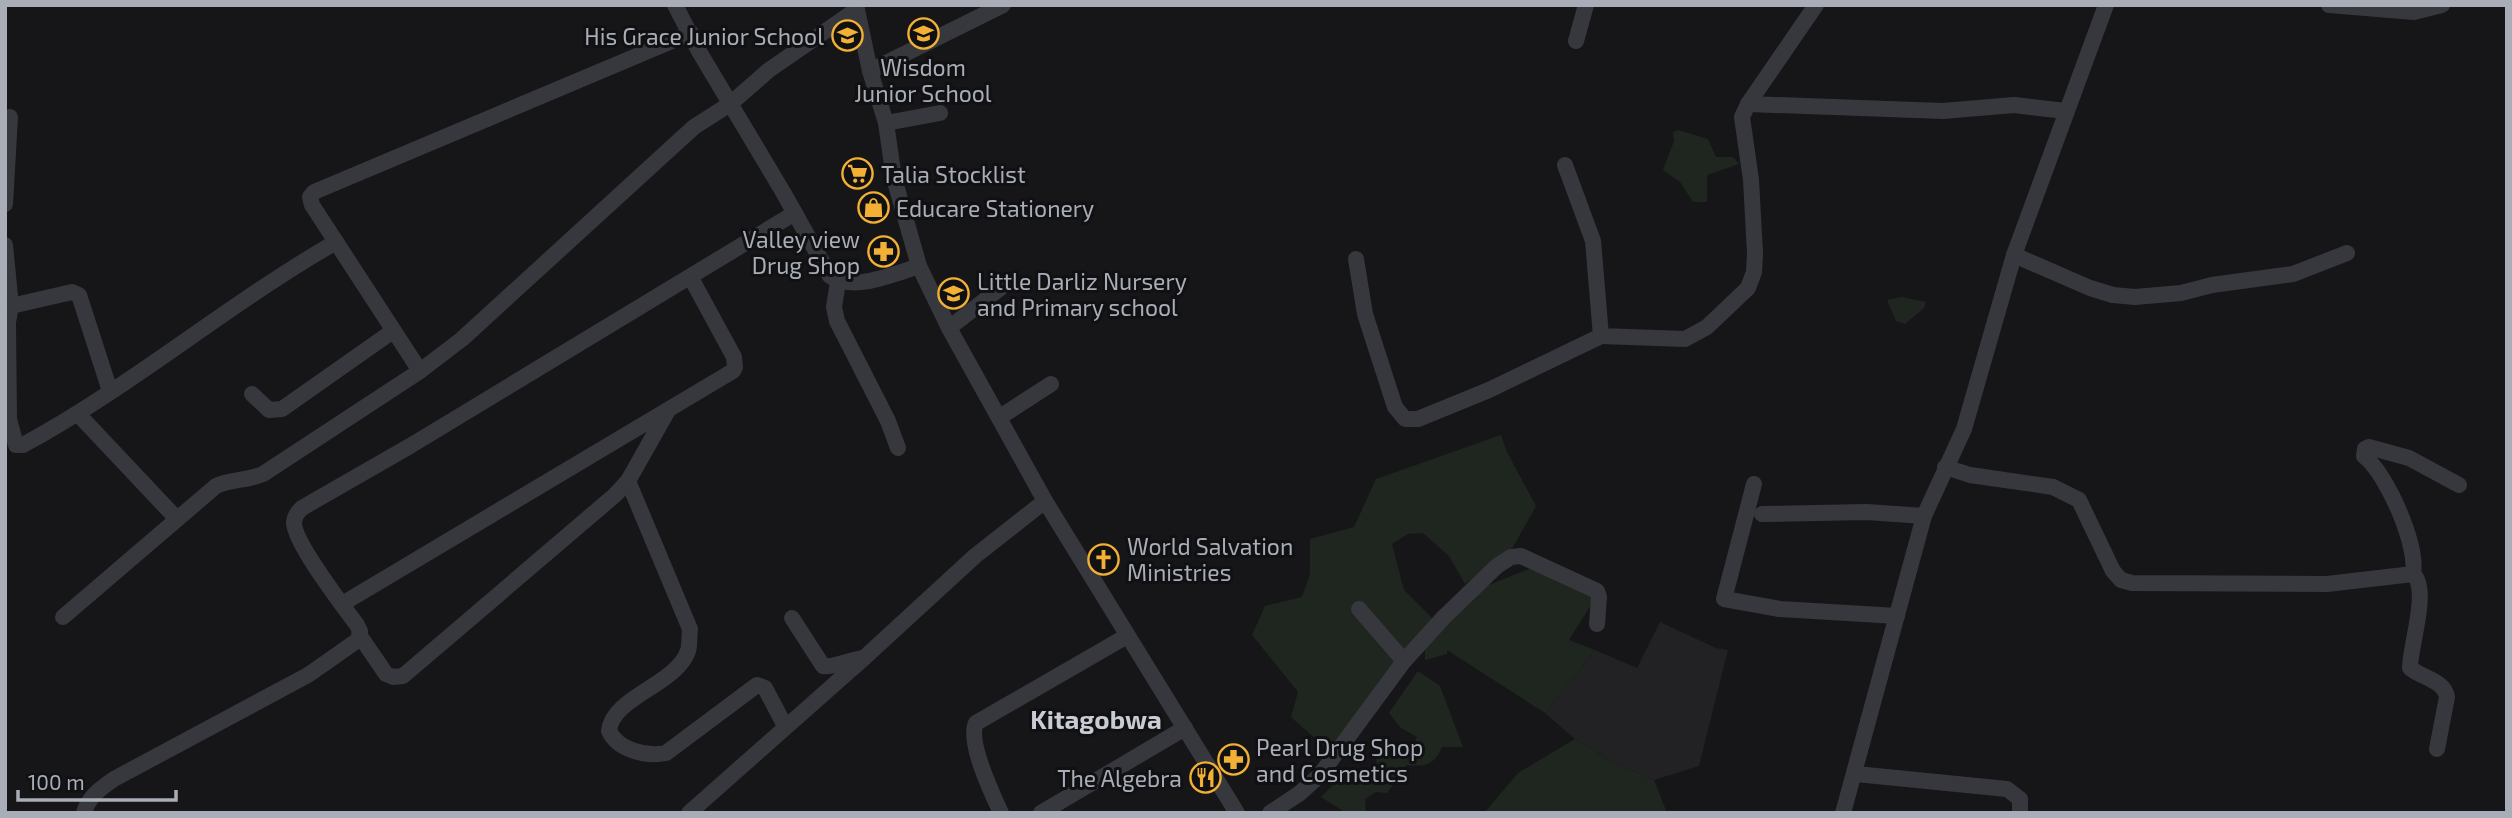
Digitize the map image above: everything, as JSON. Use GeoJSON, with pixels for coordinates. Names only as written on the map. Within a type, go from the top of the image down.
{"type":"FeatureCollection","features":[{"type":"Feature","properties":{"kind":"street"},"geometry":{"type":"LineString","coordinates":[[675,5],[700,53],[830,276],[847,284],[919,266]]}},
{"type":"Feature","properties":{"kind":"street"},"geometry":{"type":"LineString","coordinates":[[870,71],[1003,5]]}},
{"type":"Feature","properties":{"kind":"street"},"geometry":{"type":"LineString","coordinates":[[1576,41],[1586,5]]}},
{"type":"Feature","properties":{"kind":"street"},"geometry":{"type":"LineString","coordinates":[[1356,259],[1365,314],[1395,407],[1405,419],[1418,419],[1489,390],[1601,336],[1685,339],[1707,327],[1748,288],[1754,272],[1751,180],[1742,117],[1748,104],[1816,5]]}},
{"type":"Feature","properties":{"kind":"street"},"geometry":{"type":"LineString","coordinates":[[1843,813],[1856,774],[1923,516],[1964,429],[2014,255],[2106,5]]}},
{"type":"Feature","properties":{"kind":"street"},"geometry":{"type":"LineString","coordinates":[[2329,5],[2414,12],[2442,5]]}},
{"type":"Feature","properties":{"kind":"street"},"geometry":{"type":"LineString","coordinates":[[63,617],[216,486],[226,481],[263,474],[420,371],[462,339],[688,132],[730,104],[769,70],[856,8],[870,71],[886,123],[894,178],[919,266],[949,328],[1045,501],[1237,813]]}},
{"type":"Feature","properties":{"kind":"street"},"geometry":{"type":"LineString","coordinates":[[420,371],[312,205],[310,197],[314,192],[691,33]]}},
{"type":"Feature","properties":{"kind":"street"},"geometry":{"type":"LineString","coordinates":[[1748,104],[1943,111],[2014,106],[2065,111]]}},
{"type":"Feature","properties":{"kind":"street"},"geometry":{"type":"LineString","coordinates":[[886,123],[940,113]]}},
{"type":"Feature","properties":{"kind":"street"},"geometry":{"type":"LineString","coordinates":[[5,204],[10,117]]}},
{"type":"Feature","properties":{"kind":"street"},"geometry":{"type":"LineString","coordinates":[[1565,165],[1593,241],[1601,336]]}},
{"type":"Feature","properties":{"kind":"street"},"geometry":{"type":"LineString","coordinates":[[668,410],[628,481],[604,505],[403,676],[393,677],[386,674],[303,546],[294,525],[297,513],[302,508],[795,214]]}},
{"type":"Feature","properties":{"kind":"street"},"geometry":{"type":"LineString","coordinates":[[5,245],[11,306],[8,322],[9,418],[16,445],[23,445],[78,414],[297,265],[336,242]]}},
{"type":"Feature","properties":{"kind":"street"},"geometry":{"type":"LineString","coordinates":[[2014,255],[2090,288],[2113,295],[2135,297],[2180,293],[2212,285],[2293,274],[2347,253]]}},
{"type":"Feature","properties":{"kind":"street"},"geometry":{"type":"LineString","coordinates":[[342,604],[727,376],[735,367],[734,357],[691,278]]}},
{"type":"Feature","properties":{"kind":"street"},"geometry":{"type":"LineString","coordinates":[[838,282],[834,307],[837,321],[888,421],[898,447]]}},
{"type":"Feature","properties":{"kind":"street"},"geometry":{"type":"LineString","coordinates":[[949,328],[1003,286]]}},
{"type":"Feature","properties":{"kind":"street"},"geometry":{"type":"LineString","coordinates":[[11,306],[72,292],[79,295],[110,391]]}},
{"type":"Feature","properties":{"kind":"street"},"geometry":{"type":"LineString","coordinates":[[252,394],[270,411],[282,410],[393,331]]}},
{"type":"Feature","properties":{"kind":"street"},"geometry":{"type":"LineString","coordinates":[[1000,417],[1051,384]]}},
{"type":"Feature","properties":{"kind":"street"},"geometry":{"type":"LineString","coordinates":[[78,414],[177,519]]}},
{"type":"Feature","properties":{"kind":"street"},"geometry":{"type":"LineString","coordinates":[[2437,749],[2446,690],[2439,683],[2410,668],[2420,598],[2419,582],[2413,574],[2414,561],[2399,508],[2375,464],[2364,456],[2365,449],[2377,449],[2409,458],[2459,485]]}},
{"type":"Feature","properties":{"kind":"street"},"geometry":{"type":"LineString","coordinates":[[1945,467],[1970,475],[2067,492],[2079,500],[2113,571],[2121,579],[2132,583],[2327,584],[2413,574]]}},
{"type":"Feature","properties":{"kind":"street"},"geometry":{"type":"LineString","coordinates":[[628,481],[690,629],[687,652],[678,667],[613,718],[609,731],[613,740],[636,751],[666,753],[757,685],[765,688],[785,726]]}},
{"type":"Feature","properties":{"kind":"street"},"geometry":{"type":"LineString","coordinates":[[1754,484],[1724,599],[1780,609],[1897,615]]}},
{"type":"Feature","properties":{"kind":"street"},"geometry":{"type":"LineString","coordinates":[[689,813],[864,659],[975,556],[1045,501]]}},
{"type":"Feature","properties":{"kind":"street"},"geometry":{"type":"LineString","coordinates":[[1762,514],[1867,512],[1923,516]]}},
{"type":"Feature","properties":{"kind":"street"},"geometry":{"type":"LineString","coordinates":[[1270,813],[1300,793],[1320,775],[1404,661],[1444,617],[1497,566],[1511,557],[1530,559],[1597,591],[1597,624]]}},
{"type":"Feature","properties":{"kind":"street"},"geometry":{"type":"LineString","coordinates":[[1359,609],[1404,661]]}},
{"type":"Feature","properties":{"kind":"street"},"geometry":{"type":"LineString","coordinates":[[792,618],[822,666],[832,667],[850,660],[864,659]]}},
{"type":"Feature","properties":{"kind":"street"},"geometry":{"type":"LineString","coordinates":[[84,813],[84,808],[98,790],[114,779],[308,675],[360,636]]}},
{"type":"Feature","properties":{"kind":"street"},"geometry":{"type":"LineString","coordinates":[[1000,813],[974,741],[976,723],[1127,636]]}},
{"type":"Feature","properties":{"kind":"street"},"geometry":{"type":"LineString","coordinates":[[1041,813],[1185,728]]}},
{"type":"Feature","properties":{"kind":"street"},"geometry":{"type":"LineString","coordinates":[[1856,774],[2007,789],[2020,799],[2020,813]]}},
{"type":"Feature","properties":{"kind":"shaded area"},"geometry":{"type":"Polygon","coordinates":[[[1678,130],[1708,139],[1716,157],[1733,157],[1739,164],[1707,175],[1707,202],[1693,202],[1680,182],[1663,170],[1674,141],[1673,132],[1678,130]]]}},
{"type":"Feature","properties":{"kind":"shaded area"},"geometry":{"type":"Polygon","coordinates":[[[1902,297],[1926,302],[1924,308],[1905,324],[1896,321],[1887,300],[1902,297]]]}},
{"type":"Feature","properties":{"kind":"shaded area"},"geometry":{"type":"Polygon","coordinates":[[[1501,435],[1507,452],[1536,506],[1513,547],[1465,584],[1449,556],[1423,533],[1408,534],[1392,544],[1404,590],[1436,622],[1340,745],[1328,750],[1291,717],[1298,692],[1252,635],[1265,606],[1302,597],[1310,574],[1310,539],[1354,527],[1376,479],[1501,435]]]}},
{"type":"Feature","properties":{"kind":"shaded area"},"geometry":{"type":"Polygon","coordinates":[[[1536,566],[1596,597],[1569,640],[1595,650],[1545,713],[1447,650],[1447,654],[1425,660],[1425,645],[1481,588],[1536,566]]]}},
{"type":"Feature","properties":{"kind":"shaded area"},"geometry":{"type":"Polygon","coordinates":[[[1660,622],[1716,648],[1728,650],[1699,766],[1654,780],[1613,762],[1575,739],[1545,713],[1595,650],[1637,668],[1660,622]]]}},
{"type":"Feature","properties":{"kind":"shaded area"},"geometry":{"type":"Polygon","coordinates":[[[1418,671],[1440,686],[1463,747],[1442,747],[1436,758],[1428,764],[1407,765],[1387,793],[1376,792],[1365,799],[1366,813],[1346,813],[1321,797],[1335,783],[1331,776],[1337,770],[1360,776],[1377,765],[1377,741],[1409,754],[1417,737],[1401,728],[1389,713],[1418,671]]]}},
{"type":"Feature","properties":{"kind":"shaded area"},"geometry":{"type":"Polygon","coordinates":[[[1575,739],[1613,762],[1654,780],[1667,813],[1484,813],[1518,773],[1575,739]]]}},
{"type":"Feature","properties":{"kind":"place","name":"Wisdom Junior School"},"geometry":{"type":"Point","coordinates":[923,33]}},
{"type":"Feature","properties":{"kind":"place","name":"His Grace Junior School"},"geometry":{"type":"Point","coordinates":[847,36]}},
{"type":"Feature","properties":{"kind":"place","name":"Talia Stocklist"},"geometry":{"type":"Point","coordinates":[858,174]}},
{"type":"Feature","properties":{"kind":"place","name":"Educare Stationery"},"geometry":{"type":"Point","coordinates":[873,208]}},
{"type":"Feature","properties":{"kind":"place","name":"Valley view Drug Shop"},"geometry":{"type":"Point","coordinates":[883,252]}},
{"type":"Feature","properties":{"kind":"place","name":"Little Darliz Nursery and Primary school"},"geometry":{"type":"Point","coordinates":[954,294]}},
{"type":"Feature","properties":{"kind":"place","name":"World Salvation Ministries"},"geometry":{"type":"Point","coordinates":[1104,559]}},
{"type":"Feature","properties":{"kind":"place","name":"Pearl Drug Shop and Cosmetics"},"geometry":{"type":"Point","coordinates":[1233,760]}},
{"type":"Feature","properties":{"kind":"place","name":"The Algebra"},"geometry":{"type":"Point","coordinates":[1205,778]}},
{"type":"Feature","properties":{"kind":"district","name":"Kitagobwa"},"geometry":{"type":"Point","coordinates":[1096,718]}}]}
